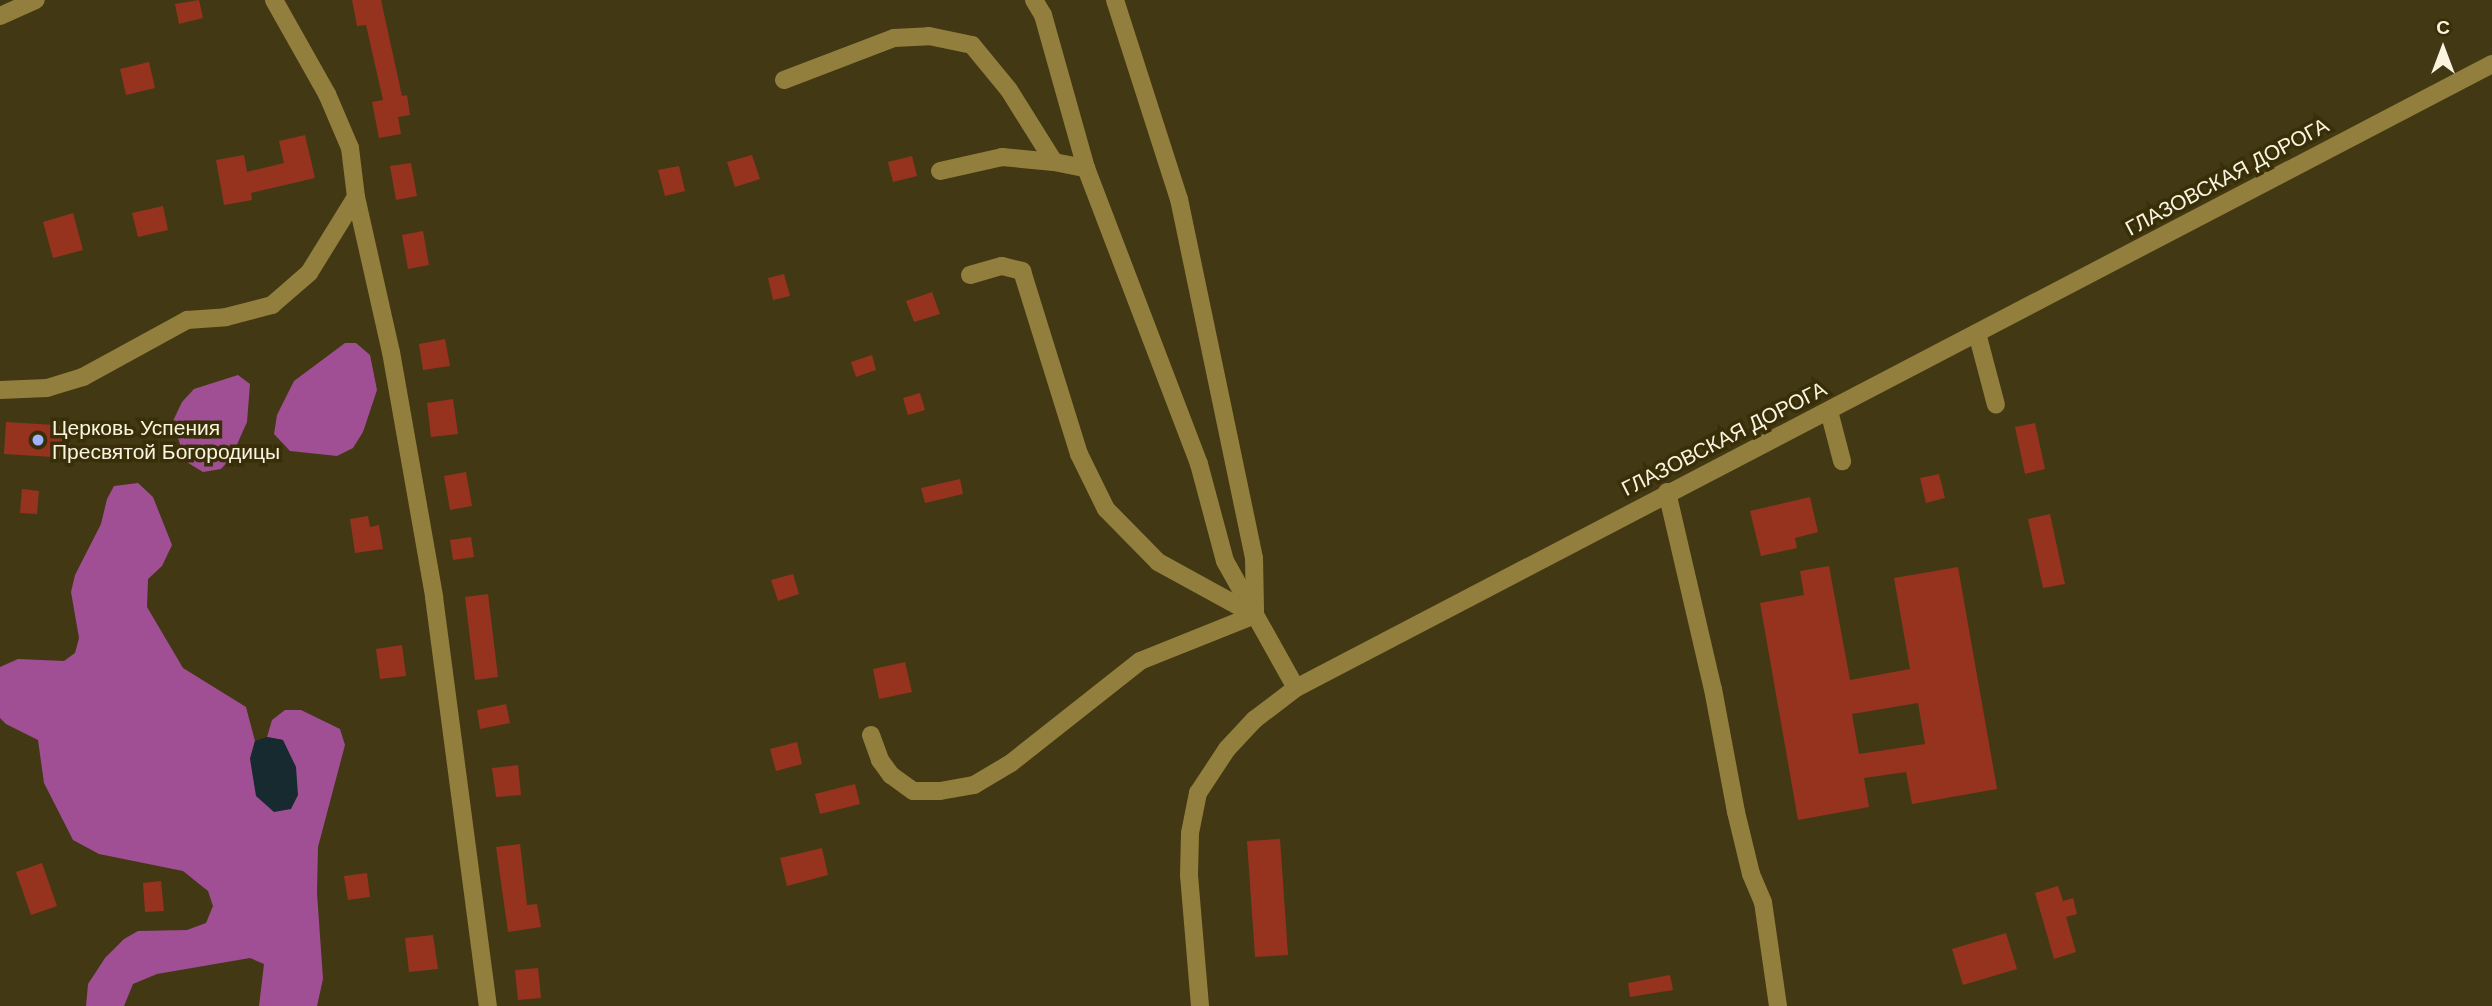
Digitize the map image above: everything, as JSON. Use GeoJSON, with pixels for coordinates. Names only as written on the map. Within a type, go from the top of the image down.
{"type":"FeatureCollection","features":[{"type":"Feature","properties":{"kind":"street"},"geometry":{"type":"LineString","coordinates":[[0,16],[36,0]]}},
{"type":"Feature","properties":{"kind":"street"},"geometry":{"type":"LineString","coordinates":[[274,0],[327,94],[350,148],[356,197],[391,352],[434,597],[488,1006]]}},
{"type":"Feature","properties":{"kind":"street"},"geometry":{"type":"LineString","coordinates":[[1034,0],[1043,15],[1086,168],[1199,464],[1225,561],[1296,688]]}},
{"type":"Feature","properties":{"kind":"street"},"geometry":{"type":"LineString","coordinates":[[1115,0],[1179,199],[1254,558],[1255,615]]}},
{"type":"Feature","properties":{"kind":"street"},"geometry":{"type":"LineString","coordinates":[[784,80],[894,38],[929,36],[972,45],[1009,90],[1054,162]]}},
{"type":"Feature","properties":{"kind":"street","name":"ГЛАЗОВСКАЯ ДОРОГА"},"geometry":{"type":"LineString","coordinates":[[1200,1006],[1189,875],[1190,833],[1198,793],[1227,749],[1254,720],[1296,688],[1667,492],[1829,411],[2492,64]]}},
{"type":"Feature","properties":{"kind":"street"},"geometry":{"type":"LineString","coordinates":[[940,171],[1002,157],[1086,168]]}},
{"type":"Feature","properties":{"kind":"street"},"geometry":{"type":"LineString","coordinates":[[0,390],[47,388],[71,381],[187,320],[226,317],[272,305],[309,273],[356,197]]}},
{"type":"Feature","properties":{"kind":"street"},"geometry":{"type":"LineString","coordinates":[[970,275],[1002,266],[1022,271],[1079,454],[1106,509],[1158,562],[1255,615]]}},
{"type":"Feature","properties":{"kind":"street"},"geometry":{"type":"LineString","coordinates":[[1976,333],[1996,405]]}},
{"type":"Feature","properties":{"kind":"street"},"geometry":{"type":"LineString","coordinates":[[1829,411],[1842,461]]}},
{"type":"Feature","properties":{"kind":"street"},"geometry":{"type":"LineString","coordinates":[[1667,492],[1710,676],[1736,811],[1751,874],[1763,902],[1778,1006]]}},
{"type":"Feature","properties":{"kind":"street"},"geometry":{"type":"LineString","coordinates":[[872,735],[880,760],[891,775],[913,791],[940,791],[974,785],[1011,763],[1140,662],[1255,615]]}},
{"type":"Feature","properties":{"kind":"shaded area"},"geometry":{"type":"Polygon","coordinates":[[[345,343],[356,343],[370,355],[377,390],[363,432],[353,448],[337,456],[290,451],[274,434],[277,415],[294,381],[345,343]]]}},
{"type":"Feature","properties":{"kind":"shaded area"},"geometry":{"type":"Polygon","coordinates":[[[238,375],[250,384],[247,422],[231,458],[221,469],[203,472],[185,461],[173,421],[182,402],[194,389],[238,375]]]}},
{"type":"Feature","properties":{"kind":"shaded area"},"geometry":{"type":"Polygon","coordinates":[[[138,483],[153,497],[172,545],[162,566],[148,579],[147,607],[183,668],[246,707],[255,741],[250,759],[283,740],[267,737],[272,720],[285,710],[301,710],[340,729],[345,745],[318,847],[317,893],[323,979],[317,1006],[259,1006],[264,964],[250,958],[157,974],[133,984],[124,1006],[86,1006],[88,984],[105,958],[124,939],[138,931],[187,930],[206,923],[213,906],[208,891],[183,871],[99,854],[73,840],[44,783],[38,740],[6,724],[0,718],[0,667],[18,659],[64,661],[75,653],[79,638],[71,592],[75,575],[101,524],[107,499],[114,486],[138,483]]]}},
{"type":"Feature","properties":{"kind":"water"},"geometry":{"type":"Polygon","coordinates":[[[267,737],[283,740],[296,767],[298,795],[291,809],[274,812],[256,796],[250,759],[255,741],[267,737]]]}},
{"type":"Feature","properties":{"kind":"building"},"geometry":{"type":"Polygon","coordinates":[[[199,0],[203,18],[179,24],[175,4],[199,0]]]}},
{"type":"Feature","properties":{"kind":"building"},"geometry":{"type":"Polygon","coordinates":[[[352,0],[381,0],[402,96],[407,95],[410,115],[398,117],[401,134],[379,138],[372,102],[383,100],[366,25],[357,26],[352,0]]]}},
{"type":"Feature","properties":{"kind":"building"},"geometry":{"type":"Polygon","coordinates":[[[149,62],[155,88],[126,95],[120,69],[149,62]]]}},
{"type":"Feature","properties":{"kind":"building"},"geometry":{"type":"Polygon","coordinates":[[[305,135],[315,178],[251,193],[252,200],[224,205],[216,160],[244,155],[247,172],[284,163],[279,141],[305,135]]]}},
{"type":"Feature","properties":{"kind":"building"},"geometry":{"type":"Polygon","coordinates":[[[752,155],[760,179],[735,187],[727,162],[752,155]]]}},
{"type":"Feature","properties":{"kind":"building"},"geometry":{"type":"Polygon","coordinates":[[[912,156],[917,176],[893,182],[888,162],[912,156]]]}},
{"type":"Feature","properties":{"kind":"building"},"geometry":{"type":"Polygon","coordinates":[[[411,163],[417,196],[396,200],[390,166],[411,163]]]}},
{"type":"Feature","properties":{"kind":"building"},"geometry":{"type":"Polygon","coordinates":[[[679,166],[685,191],[665,196],[658,170],[679,166]]]}},
{"type":"Feature","properties":{"kind":"building"},"geometry":{"type":"Polygon","coordinates":[[[163,206],[168,230],[138,237],[132,213],[163,206]]]}},
{"type":"Feature","properties":{"kind":"building"},"geometry":{"type":"Polygon","coordinates":[[[73,213],[83,250],[53,258],[43,222],[73,213]]]}},
{"type":"Feature","properties":{"kind":"building"},"geometry":{"type":"Polygon","coordinates":[[[423,231],[429,265],[408,269],[402,235],[423,231]]]}},
{"type":"Feature","properties":{"kind":"building"},"geometry":{"type":"Polygon","coordinates":[[[784,274],[790,296],[773,300],[768,278],[784,274]]]}},
{"type":"Feature","properties":{"kind":"building"},"geometry":{"type":"Polygon","coordinates":[[[932,292],[940,314],[914,322],[906,301],[932,292]]]}},
{"type":"Feature","properties":{"kind":"building"},"geometry":{"type":"Polygon","coordinates":[[[445,339],[450,366],[423,370],[419,344],[445,339]]]}},
{"type":"Feature","properties":{"kind":"building"},"geometry":{"type":"Polygon","coordinates":[[[872,355],[876,370],[856,377],[851,362],[872,355]]]}},
{"type":"Feature","properties":{"kind":"building"},"geometry":{"type":"Polygon","coordinates":[[[920,393],[925,410],[908,415],[903,398],[920,393]]]}},
{"type":"Feature","properties":{"kind":"building"},"geometry":{"type":"Polygon","coordinates":[[[453,399],[458,434],[431,437],[427,403],[453,399]]]}},
{"type":"Feature","properties":{"kind":"building","name":"Церковь Успения Пресвятой Богородицы"},"geometry":{"type":"Polygon","coordinates":[[[6,422],[71,426],[69,458],[4,454],[6,422]]]}},
{"type":"Feature","properties":{"kind":"building"},"geometry":{"type":"Polygon","coordinates":[[[2035,423],[2045,469],[2025,474],[2015,427],[2035,423]]]}},
{"type":"Feature","properties":{"kind":"building"},"geometry":{"type":"Polygon","coordinates":[[[466,472],[472,506],[450,510],[444,476],[466,472]]]}},
{"type":"Feature","properties":{"kind":"building"},"geometry":{"type":"Polygon","coordinates":[[[1939,474],[1945,498],[1926,503],[1920,478],[1939,474]]]}},
{"type":"Feature","properties":{"kind":"building"},"geometry":{"type":"Polygon","coordinates":[[[960,479],[963,494],[925,503],[921,488],[960,479]]]}},
{"type":"Feature","properties":{"kind":"building"},"geometry":{"type":"Polygon","coordinates":[[[22,489],[39,491],[37,514],[20,513],[22,489]]]}},
{"type":"Feature","properties":{"kind":"building"},"geometry":{"type":"Polygon","coordinates":[[[1810,497],[1818,532],[1795,538],[1797,548],[1761,556],[1750,511],[1810,497]]]}},
{"type":"Feature","properties":{"kind":"building"},"geometry":{"type":"Polygon","coordinates":[[[2050,514],[2065,584],[2043,588],[2028,519],[2050,514]]]}},
{"type":"Feature","properties":{"kind":"building"},"geometry":{"type":"Polygon","coordinates":[[[368,516],[370,527],[379,525],[383,549],[355,553],[350,519],[368,516]]]}},
{"type":"Feature","properties":{"kind":"building"},"geometry":{"type":"Polygon","coordinates":[[[471,537],[474,557],[453,560],[450,540],[471,537]]]}},
{"type":"Feature","properties":{"kind":"building"},"geometry":{"type":"Polygon","coordinates":[[[1829,566],[1850,680],[1910,669],[1894,578],[1958,567],[1997,789],[1912,804],[1906,772],[1864,778],[1869,807],[1798,820],[1760,603],[1804,595],[1800,571],[1829,566]],[[1918,703],[1852,714],[1859,754],[1925,744],[1918,703]]]}},
{"type":"Feature","properties":{"kind":"building"},"geometry":{"type":"Polygon","coordinates":[[[793,574],[799,594],[778,601],[771,580],[793,574]]]}},
{"type":"Feature","properties":{"kind":"building"},"geometry":{"type":"Polygon","coordinates":[[[488,594],[498,677],[475,680],[465,597],[488,594]]]}},
{"type":"Feature","properties":{"kind":"building"},"geometry":{"type":"Polygon","coordinates":[[[402,645],[406,676],[380,679],[376,649],[402,645]]]}},
{"type":"Feature","properties":{"kind":"building"},"geometry":{"type":"Polygon","coordinates":[[[905,662],[912,692],[879,699],[873,669],[905,662]]]}},
{"type":"Feature","properties":{"kind":"building"},"geometry":{"type":"Polygon","coordinates":[[[506,704],[510,723],[480,729],[477,710],[506,704]]]}},
{"type":"Feature","properties":{"kind":"building"},"geometry":{"type":"Polygon","coordinates":[[[797,742],[802,764],[776,771],[770,749],[797,742]]]}},
{"type":"Feature","properties":{"kind":"building"},"geometry":{"type":"Polygon","coordinates":[[[518,765],[521,795],[496,797],[492,768],[518,765]]]}},
{"type":"Feature","properties":{"kind":"building"},"geometry":{"type":"Polygon","coordinates":[[[855,784],[860,804],[820,814],[815,794],[855,784]]]}},
{"type":"Feature","properties":{"kind":"building"},"geometry":{"type":"Polygon","coordinates":[[[1280,839],[1288,955],[1255,957],[1247,841],[1280,839]]]}},
{"type":"Feature","properties":{"kind":"building"},"geometry":{"type":"Polygon","coordinates":[[[520,844],[527,905],[537,904],[541,927],[508,932],[496,847],[520,844]]]}},
{"type":"Feature","properties":{"kind":"building"},"geometry":{"type":"Polygon","coordinates":[[[822,848],[828,875],[787,886],[780,858],[822,848]]]}},
{"type":"Feature","properties":{"kind":"building"},"geometry":{"type":"Polygon","coordinates":[[[42,863],[57,906],[31,915],[16,872],[42,863]]]}},
{"type":"Feature","properties":{"kind":"building"},"geometry":{"type":"Polygon","coordinates":[[[367,873],[370,897],[348,900],[344,876],[367,873]]]}},
{"type":"Feature","properties":{"kind":"building"},"geometry":{"type":"Polygon","coordinates":[[[161,881],[164,911],[145,912],[143,883],[161,881]]]}},
{"type":"Feature","properties":{"kind":"building"},"geometry":{"type":"Polygon","coordinates":[[[2058,886],[2063,901],[2073,898],[2077,914],[2066,917],[2076,952],[2054,959],[2035,893],[2058,886]]]}},
{"type":"Feature","properties":{"kind":"building"},"geometry":{"type":"Polygon","coordinates":[[[2006,933],[2017,969],[1963,985],[1952,949],[2006,933]]]}},
{"type":"Feature","properties":{"kind":"building"},"geometry":{"type":"Polygon","coordinates":[[[433,935],[438,969],[409,972],[405,938],[433,935]]]}},
{"type":"Feature","properties":{"kind":"building"},"geometry":{"type":"Polygon","coordinates":[[[538,968],[541,998],[518,1000],[515,970],[538,968]]]}},
{"type":"Feature","properties":{"kind":"building"},"geometry":{"type":"Polygon","coordinates":[[[1670,975],[1673,990],[1630,997],[1628,983],[1670,975]]]}},
{"type":"Feature","properties":{"kind":"place","name":"Церковь Успения Пресвятой Богородицы"},"geometry":{"type":"Point","coordinates":[38,440]}}]}
